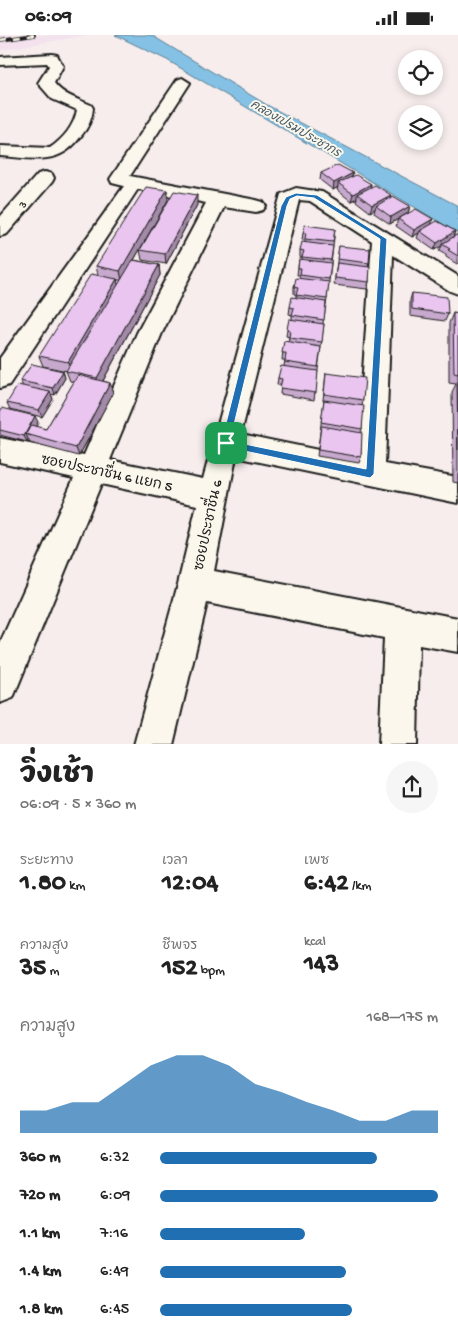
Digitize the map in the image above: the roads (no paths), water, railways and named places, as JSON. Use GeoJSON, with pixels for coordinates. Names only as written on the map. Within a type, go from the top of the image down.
{"type":"FeatureCollection","features":[{"type":"Feature","properties":{"kind":"street"},"geometry":{"type":"LineString","coordinates":[[0,61],[52,58],[56,67],[46,83],[50,90],[57,97],[85,108],[85,116],[61,150],[53,153],[0,151]]}},
{"type":"Feature","properties":{"kind":"street"},"geometry":{"type":"LineString","coordinates":[[182,83],[119,179],[256,206]]}},
{"type":"Feature","properties":{"kind":"street","name":"3"},"geometry":{"type":"LineString","coordinates":[[0,229],[45,178]]}},
{"type":"Feature","properties":{"kind":"street"},"geometry":{"type":"LineString","coordinates":[[0,378],[129,190]]}},
{"type":"Feature","properties":{"kind":"street","name":"ซอยประชาชื่น 6"},"geometry":{"type":"LineString","coordinates":[[153,744],[195,584],[213,495],[284,206],[288,198],[296,195],[315,196],[383,239]]}},
{"type":"Feature","properties":{"kind":"street"},"geometry":{"type":"LineString","coordinates":[[0,685],[138,359],[178,276],[218,200]]}},
{"type":"Feature","properties":{"kind":"street"},"geometry":{"type":"LineString","coordinates":[[370,474],[383,239],[458,286]]}},
{"type":"Feature","properties":{"kind":"street"},"geometry":{"type":"LineString","coordinates":[[226,443],[370,474],[458,490]]}},
{"type":"Feature","properties":{"kind":"street","name":"ซอยประชาชื่น 6 แยก 5"},"geometry":{"type":"LineString","coordinates":[[0,450],[213,495]]}},
{"type":"Feature","properties":{"kind":"street"},"geometry":{"type":"LineString","coordinates":[[195,584],[458,635]]}},
{"type":"Feature","properties":{"kind":"street"},"geometry":{"type":"LineString","coordinates":[[398,744],[402,624]]}},
{"type":"Feature","properties":{"kind":"water","name":"คลองเปรมประชากร"},"geometry":{"type":"Polygon","coordinates":[[[115,35],[151,35],[267,105],[458,206],[458,233],[167,60],[115,35]]]}},
{"type":"Feature","properties":{"kind":"railway"},"geometry":{"type":"LineString","coordinates":[[0,40],[34,35]]}}]}
